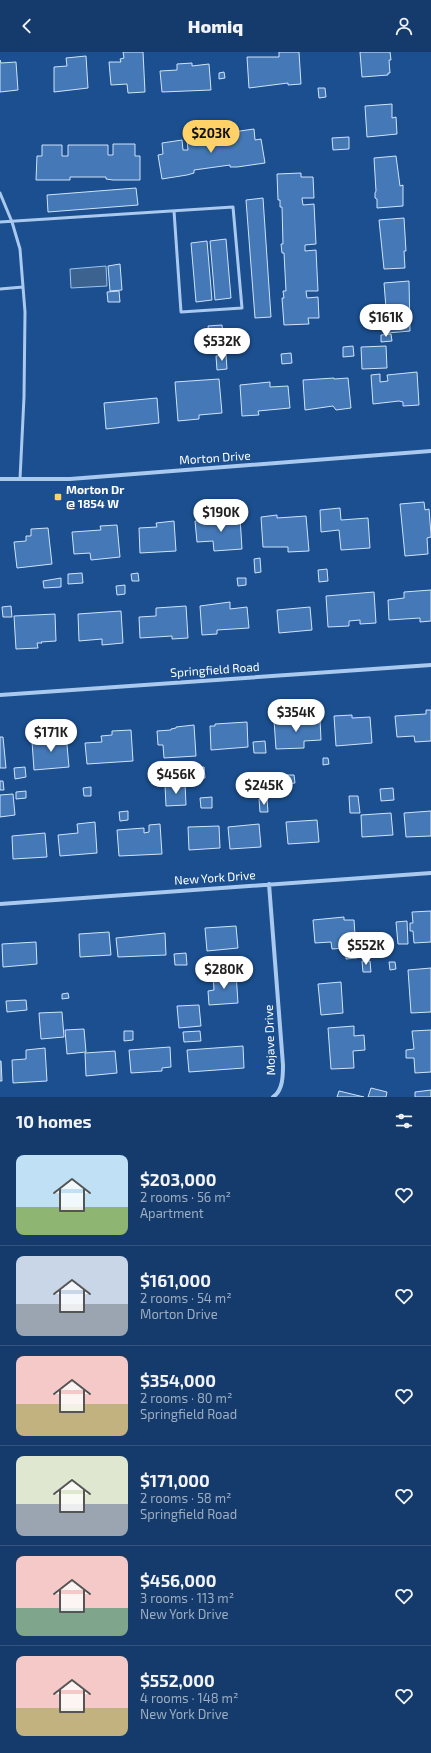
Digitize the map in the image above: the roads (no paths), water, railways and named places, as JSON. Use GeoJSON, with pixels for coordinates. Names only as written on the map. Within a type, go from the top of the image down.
{"type":"FeatureCollection","features":[{"type":"Feature","properties":{"kind":"street","name":"Morton Drive"},"geometry":{"type":"LineString","coordinates":[[0,479],[70,479],[431,451]]}},
{"type":"Feature","properties":{"kind":"street","name":"Springfield Road"},"geometry":{"type":"LineString","coordinates":[[0,695],[431,665]]}},
{"type":"Feature","properties":{"kind":"street","name":"New York Drive"},"geometry":{"type":"LineString","coordinates":[[0,904],[431,873]]}},
{"type":"Feature","properties":{"kind":"street","name":"Mojave Drive"},"geometry":{"type":"LineString","coordinates":[[269,884],[283,1065],[281,1086],[276,1095],[273,1097]]}},
{"type":"Feature","properties":{"kind":"lane"},"geometry":{"type":"LineString","coordinates":[[0,193],[12,222],[20,249],[25,312],[20,480]]}},
{"type":"Feature","properties":{"kind":"lane"},"geometry":{"type":"LineString","coordinates":[[0,222],[233,206],[242,308],[181,312],[174,211]]}},
{"type":"Feature","properties":{"kind":"lane"},"geometry":{"type":"LineString","coordinates":[[0,288],[23,287]]}},
{"type":"Feature","properties":{"kind":"water"},"geometry":{"type":"Polygon","coordinates":[[[106,266],[107,286],[71,288],[70,269],[106,266]]]}},
{"type":"Feature","properties":{"kind":"place","name":"Morton Dr @ 1854 W"},"geometry":{"type":"Point","coordinates":[58,497]}}]}
